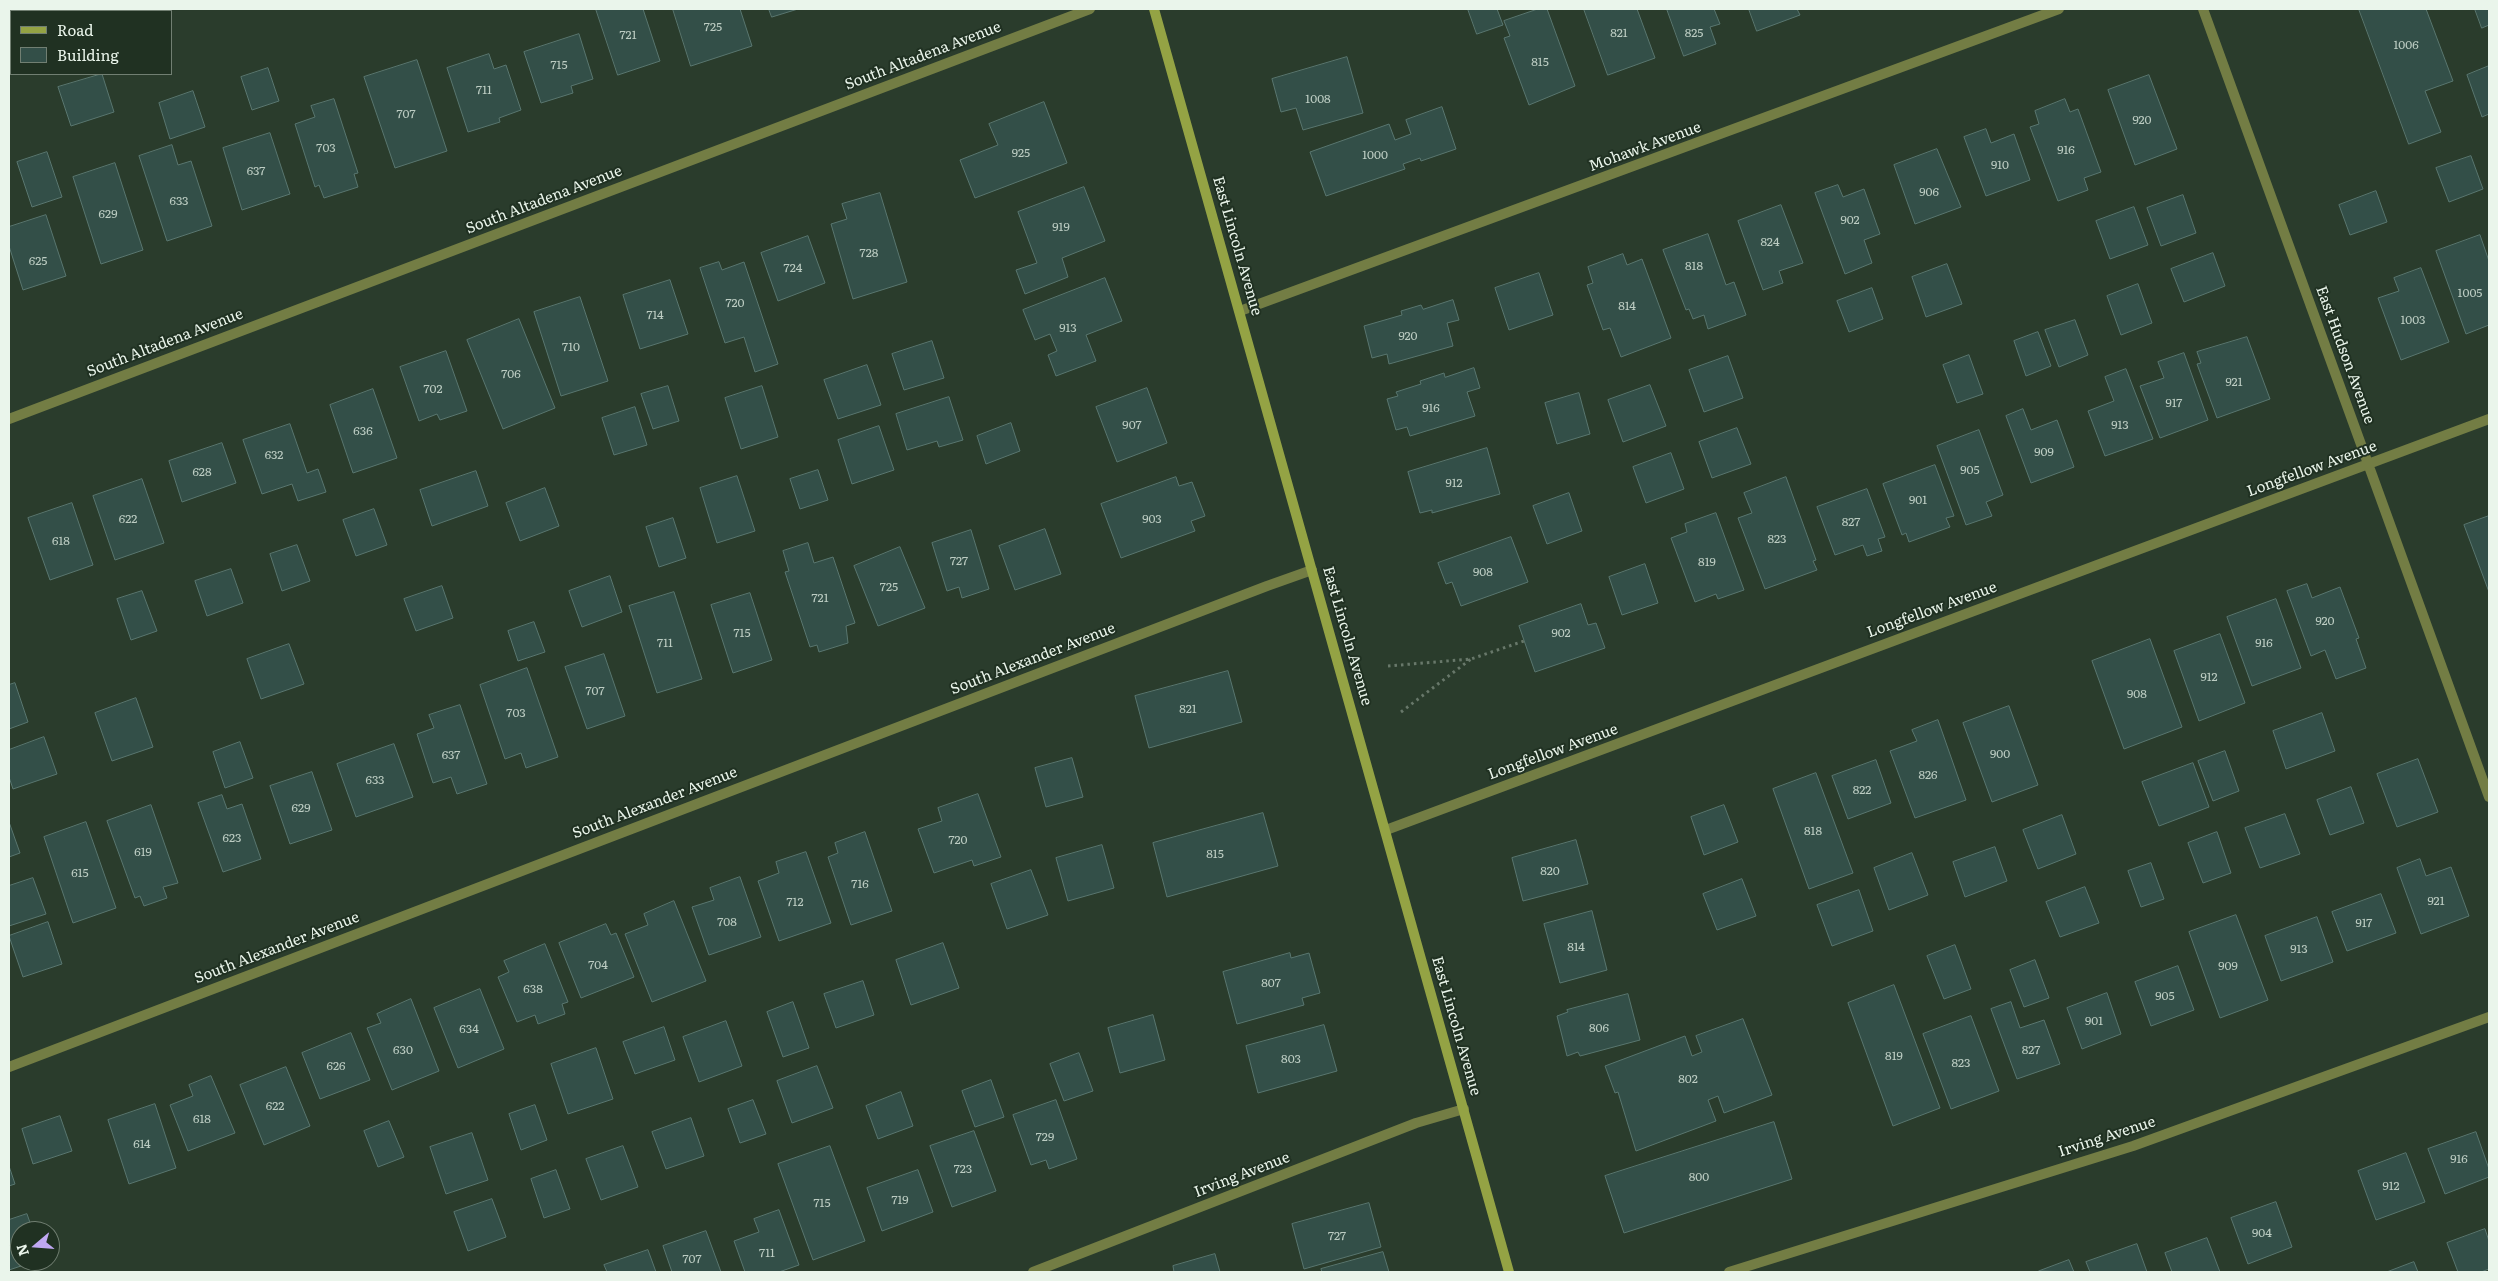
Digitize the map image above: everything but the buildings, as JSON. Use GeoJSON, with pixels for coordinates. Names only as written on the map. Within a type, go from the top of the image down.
{"type":"FeatureCollection","features":[{"type":"Feature","properties":{"kind":"street","name":"South Altadena Avenue"},"geometry":{"type":"LineString","coordinates":[[9,419],[1090,9]]}},
{"type":"Feature","properties":{"kind":"street","name":"East Lincoln Avenue"},"geometry":{"type":"LineString","coordinates":[[1154,9],[1509,1272]]}},
{"type":"Feature","properties":{"kind":"street","name":"Mohawk Avenue"},"geometry":{"type":"LineString","coordinates":[[1240,311],[2059,9]]}},
{"type":"Feature","properties":{"kind":"street","name":"East Hudson Avenue"},"geometry":{"type":"LineString","coordinates":[[2204,9],[2489,797]]}},
{"type":"Feature","properties":{"kind":"street","name":"Longfellow Avenue"},"geometry":{"type":"LineString","coordinates":[[1386,830],[2489,419]]}},
{"type":"Feature","properties":{"kind":"street","name":"South Alexander Avenue"},"geometry":{"type":"LineString","coordinates":[[9,1067],[1312,570]]}},
{"type":"Feature","properties":{"kind":"street","name":"Irving Avenue"},"geometry":{"type":"LineString","coordinates":[[1729,1272],[2133,1146],[2489,1017]]}},
{"type":"Feature","properties":{"kind":"street","name":"Irving Avenue"},"geometry":{"type":"LineString","coordinates":[[1033,1272],[1416,1123],[1464,1109]]}},
{"type":"Feature","properties":{"kind":"path"},"geometry":{"type":"LineString","coordinates":[[1388,666],[1471,659],[1524,641]]}},
{"type":"Feature","properties":{"kind":"path"},"geometry":{"type":"LineString","coordinates":[[1401,712],[1471,659]]}}]}
